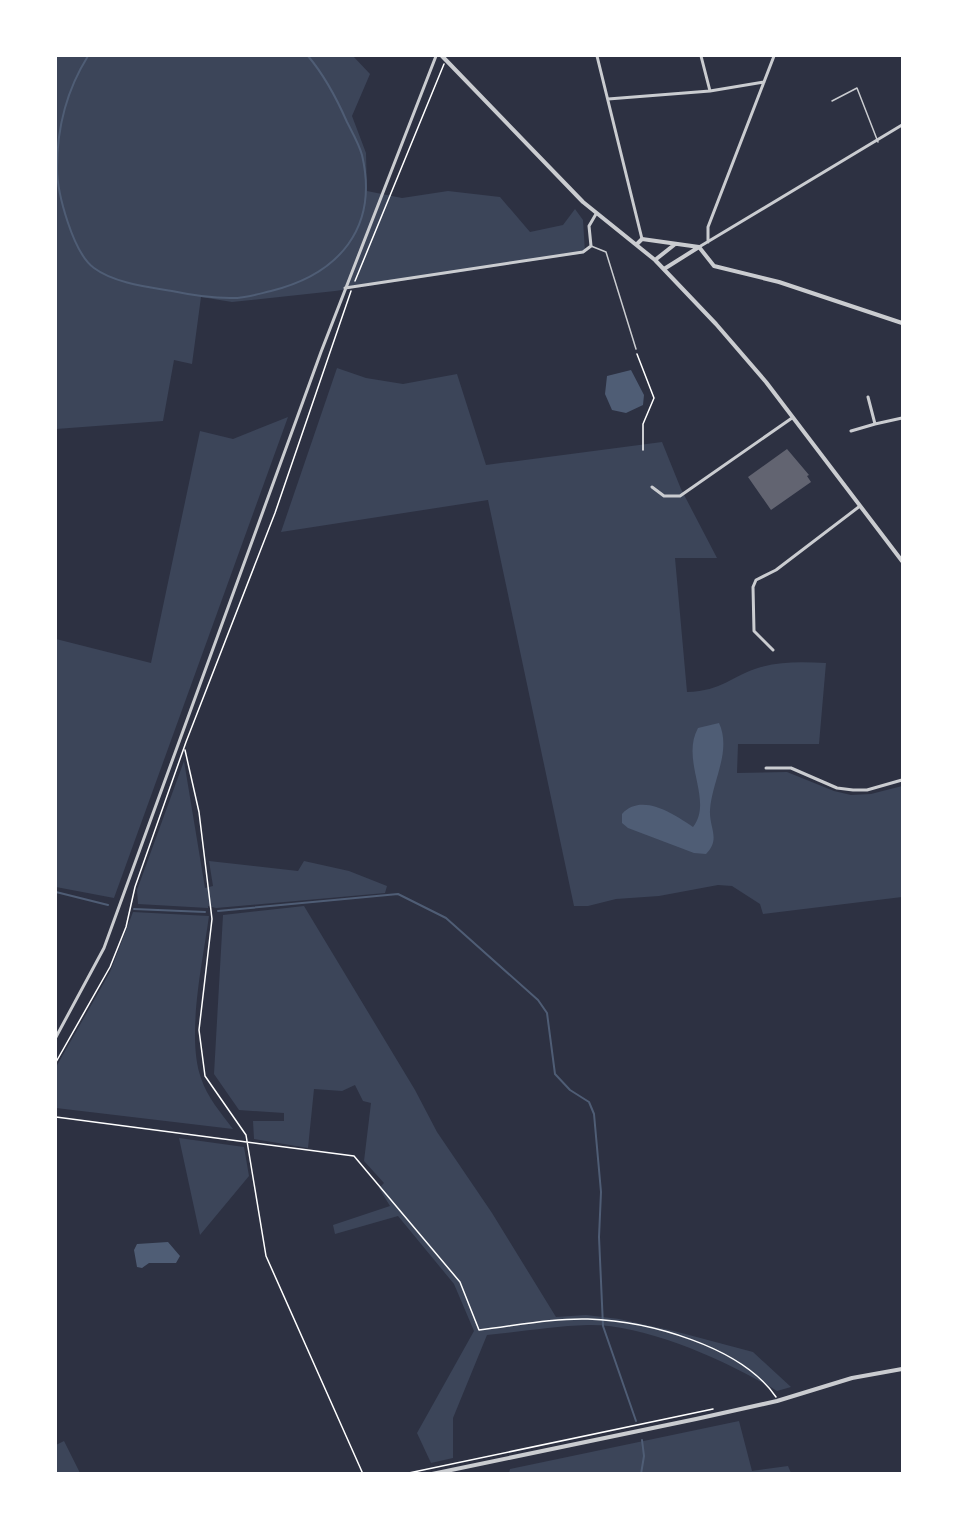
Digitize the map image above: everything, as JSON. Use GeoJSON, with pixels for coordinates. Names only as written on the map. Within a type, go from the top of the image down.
{"type":"FeatureCollection","features":[{"type":"Feature","properties":{"kind":"street"},"geometry":{"type":"LineString","coordinates":[[56,1037],[105,948],[345,288],[436,56]]}},
{"type":"Feature","properties":{"kind":"street"},"geometry":{"type":"LineString","coordinates":[[442,56],[596,214],[655,260],[735,345],[903,561]]}},
{"type":"Feature","properties":{"kind":"street"},"geometry":{"type":"LineString","coordinates":[[597,56],[642,239]]}},
{"type":"Feature","properties":{"kind":"street"},"geometry":{"type":"LineString","coordinates":[[701,56],[710,91]]}},
{"type":"Feature","properties":{"kind":"street"},"geometry":{"type":"LineString","coordinates":[[708,242],[708,227],[774,56]]}},
{"type":"Feature","properties":{"kind":"street"},"geometry":{"type":"LineString","coordinates":[[608,99],[710,91],[764,82]]}},
{"type":"Feature","properties":{"kind":"street"},"geometry":{"type":"LineString","coordinates":[[664,269],[903,125]]}},
{"type":"Feature","properties":{"kind":"street"},"geometry":{"type":"LineString","coordinates":[[345,288],[583,252],[591,246],[589,226],[596,214]]}},
{"type":"Feature","properties":{"kind":"street"},"geometry":{"type":"LineString","coordinates":[[637,244],[642,239]]}},
{"type":"Feature","properties":{"kind":"street"},"geometry":{"type":"LineString","coordinates":[[642,239],[699,247],[714,266],[779,282],[903,323]]}},
{"type":"Feature","properties":{"kind":"street"},"geometry":{"type":"LineString","coordinates":[[655,260],[674,244]]}},
{"type":"Feature","properties":{"kind":"street"},"geometry":{"type":"LineString","coordinates":[[868,397],[875,424]]}},
{"type":"Feature","properties":{"kind":"street"},"geometry":{"type":"LineString","coordinates":[[652,487],[664,496],[680,496],[792,418]]}},
{"type":"Feature","properties":{"kind":"street"},"geometry":{"type":"LineString","coordinates":[[851,431],[903,418]]}},
{"type":"Feature","properties":{"kind":"street"},"geometry":{"type":"LineString","coordinates":[[773,650],[754,631],[753,587],[756,580],[776,570],[860,506]]}},
{"type":"Feature","properties":{"kind":"street"},"geometry":{"type":"LineString","coordinates":[[766,768],[791,768],[837,788],[853,790],[867,790],[903,780]]}},
{"type":"Feature","properties":{"kind":"street"},"geometry":{"type":"LineString","coordinates":[[432,1473],[773,1402],[852,1378],[903,1369]]}},
{"type":"Feature","properties":{"kind":"lane"},"geometry":{"type":"LineString","coordinates":[[832,101],[857,88],[878,142]]}},
{"type":"Feature","properties":{"kind":"lane"},"geometry":{"type":"LineString","coordinates":[[591,246],[606,252],[636,349]]}},
{"type":"Feature","properties":{"kind":"path"},"geometry":{"type":"LineString","coordinates":[[56,1062],[110,967],[126,927],[135,887],[184,748],[275,513],[353,287],[442,66]]}},
{"type":"Feature","properties":{"kind":"path"},"geometry":{"type":"LineString","coordinates":[[636,349],[654,398],[643,424],[643,450]]}},
{"type":"Feature","properties":{"kind":"path"},"geometry":{"type":"LineString","coordinates":[[178,743],[184,748],[199,812],[212,919],[199,1030],[205,1076],[246,1135],[266,1256],[363,1473]]}},
{"type":"Feature","properties":{"kind":"path"},"geometry":{"type":"LineString","coordinates":[[56,1117],[354,1156],[460,1282],[479,1330],[586,1319],[647,1328],[683,1337],[712,1348],[759,1377],[776,1396],[764,1399]]}},
{"type":"Feature","properties":{"kind":"path"},"geometry":{"type":"LineString","coordinates":[[404,1473],[718,1408]]}},
{"type":"Feature","properties":{"kind":"shaded area"},"geometry":{"type":"Polygon","coordinates":[[[56,56],[353,56],[370,74],[352,116],[366,153],[367,191],[402,198],[448,191],[500,197],[530,232],[563,225],[575,209],[583,220],[585,253],[335,291],[232,302],[201,297],[192,364],[174,360],[163,421],[56,429],[56,56]]]}},
{"type":"Feature","properties":{"kind":"shaded area"},"geometry":{"type":"Polygon","coordinates":[[[337,368],[366,378],[403,384],[457,374],[486,465],[662,442],[681,489],[717,558],[675,558],[687,692],[710,689],[769,665],[794,662],[826,663],[819,744],[738,744],[737,773],[787,772],[834,791],[851,795],[871,794],[902,786],[902,897],[763,914],[760,904],[732,886],[718,885],[659,896],[616,899],[588,906],[574,906],[488,500],[281,532],[337,368]]]}},
{"type":"Feature","properties":{"kind":"shaded area"},"geometry":{"type":"Polygon","coordinates":[[[631,370],[644,395],[643,405],[626,413],[612,410],[605,394],[607,376],[631,370]]]}},
{"type":"Feature","properties":{"kind":"shaded area"},"geometry":{"type":"Polygon","coordinates":[[[288,417],[114,898],[56,887],[56,639],[151,663],[200,431],[233,439],[288,417]]]}},
{"type":"Feature","properties":{"kind":"shaded area"},"geometry":{"type":"Polygon","coordinates":[[[719,723],[723,744],[722,755],[710,810],[714,838],[706,854],[694,853],[628,828],[622,823],[622,814],[630,808],[649,805],[668,812],[693,827],[699,816],[700,805],[694,767],[693,741],[698,728],[719,723]]]}},
{"type":"Feature","properties":{"kind":"shaded area"},"geometry":{"type":"Polygon","coordinates":[[[184,761],[205,888],[213,886],[209,861],[298,871],[304,861],[349,871],[387,886],[385,893],[216,908],[138,904],[137,890],[184,761]]]}},
{"type":"Feature","properties":{"kind":"shaded area"},"geometry":{"type":"Polygon","coordinates":[[[304,906],[415,1090],[437,1132],[492,1213],[556,1317],[586,1315],[619,1319],[753,1352],[791,1387],[777,1391],[735,1368],[686,1346],[611,1326],[588,1325],[487,1335],[453,1418],[453,1458],[431,1463],[417,1433],[474,1331],[454,1284],[398,1216],[335,1234],[333,1225],[390,1206],[379,1188],[384,1183],[364,1161],[371,1103],[363,1101],[355,1085],[342,1091],[314,1089],[308,1148],[254,1139],[253,1121],[284,1121],[284,1113],[239,1110],[214,1074],[223,915],[304,906]]]}},
{"type":"Feature","properties":{"kind":"shaded area"},"geometry":{"type":"Polygon","coordinates":[[[133,912],[209,916],[195,1020],[197,1061],[207,1092],[233,1129],[56,1108],[56,1067],[110,972],[133,912]]]}},
{"type":"Feature","properties":{"kind":"shaded area"},"geometry":{"type":"Polygon","coordinates":[[[179,1138],[244,1147],[249,1176],[200,1235],[179,1138]]]}},
{"type":"Feature","properties":{"kind":"shaded area"},"geometry":{"type":"Polygon","coordinates":[[[168,1242],[180,1256],[176,1263],[149,1263],[142,1268],[137,1267],[134,1250],[137,1244],[168,1242]]]}},
{"type":"Feature","properties":{"kind":"shaded area"},"geometry":{"type":"Polygon","coordinates":[[[739,1421],[752,1471],[788,1466],[791,1473],[509,1473],[510,1469],[739,1421]]]}},
{"type":"Feature","properties":{"kind":"shaded area"},"geometry":{"type":"Polygon","coordinates":[[[64,1441],[80,1473],[56,1473],[56,1445],[64,1441]]]}},
{"type":"Feature","properties":{"kind":"building"},"geometry":{"type":"Polygon","coordinates":[[[787,449],[809,475],[807,476],[811,482],[771,510],[748,477],[787,449]]]}},
{"type":"Feature","properties":{"kind":"waterway"},"geometry":{"type":"LineString","coordinates":[[88,56],[74,82],[64,110],[57,153],[58,179],[63,207],[79,250],[94,268],[121,281],[194,295],[235,298],[271,291],[316,273],[334,260],[348,244],[359,226],[365,205],[366,181],[362,155],[334,95],[308,56]]}},
{"type":"Feature","properties":{"kind":"waterway"},"geometry":{"type":"LineString","coordinates":[[56,892],[108,905]]}},
{"type":"Feature","properties":{"kind":"waterway"},"geometry":{"type":"LineString","coordinates":[[218,911],[398,894],[446,918],[538,1000],[547,1013],[555,1074],[570,1090],[589,1102],[594,1114],[601,1192],[599,1237],[603,1326],[636,1421]]}},
{"type":"Feature","properties":{"kind":"waterway"},"geometry":{"type":"LineString","coordinates":[[134,909],[205,912]]}},
{"type":"Feature","properties":{"kind":"waterway"},"geometry":{"type":"LineString","coordinates":[[641,1474],[644,1456],[642,1440]]}}]}
